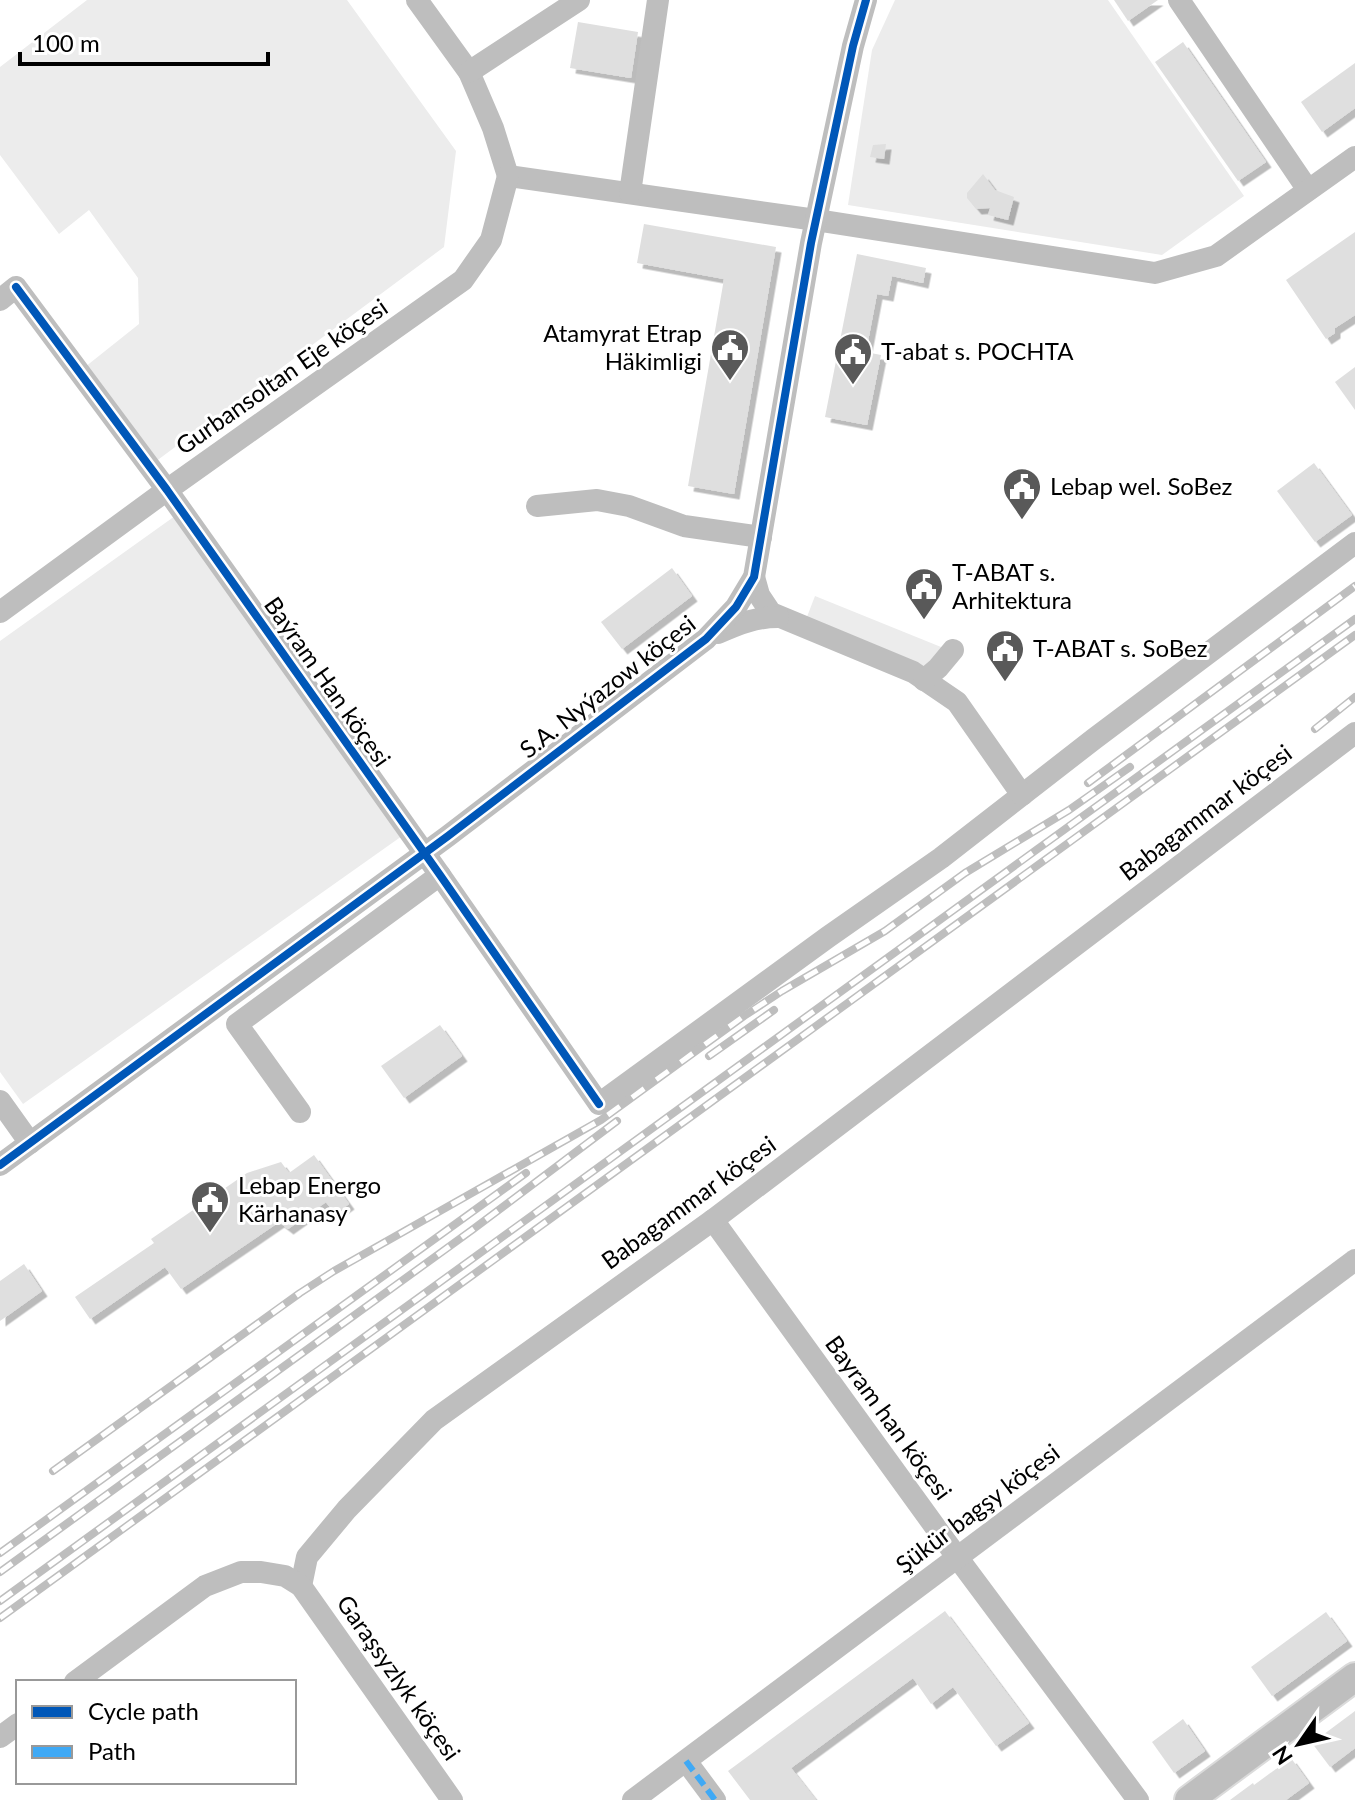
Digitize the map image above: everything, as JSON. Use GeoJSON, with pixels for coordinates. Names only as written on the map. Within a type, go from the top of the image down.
{"type":"FeatureCollection","features":[{"type":"Feature","properties":{"kind":"main road"},"geometry":{"type":"LineString","coordinates":[[1189,1800],[1355,1677]]}},
{"type":"Feature","properties":{"kind":"street"},"geometry":{"type":"LineString","coordinates":[[417,0],[469,72],[493,128],[508,176],[1155,273],[1216,256],[1355,157]]}},
{"type":"Feature","properties":{"kind":"street"},"geometry":{"type":"LineString","coordinates":[[469,72],[579,0]]}},
{"type":"Feature","properties":{"kind":"street"},"geometry":{"type":"LineString","coordinates":[[630,193],[658,0]]}},
{"type":"Feature","properties":{"kind":"street","name":"S.A. Nyýazow köçesi"},"geometry":{"type":"LineString","coordinates":[[0,1165],[424,853],[706,639],[736,607],[754,577],[816,220],[853,46],[866,0]]}},
{"type":"Feature","properties":{"kind":"street"},"geometry":{"type":"LineString","coordinates":[[1179,0],[1308,190]]}},
{"type":"Feature","properties":{"kind":"street","name":"Gurbansoltan Eje köçesi"},"geometry":{"type":"LineString","coordinates":[[0,612],[463,280],[491,240],[508,176]]}},
{"type":"Feature","properties":{"kind":"street","name":"Baýram Han köçesi"},"geometry":{"type":"LineString","coordinates":[[8,294],[167,490],[599,1104],[941,858],[1022,795]]}},
{"type":"Feature","properties":{"kind":"street"},"geometry":{"type":"LineString","coordinates":[[537,506],[597,500],[629,506],[684,526],[761,537]]}},
{"type":"Feature","properties":{"kind":"street"},"geometry":{"type":"LineString","coordinates":[[754,577],[763,602],[771,613],[913,672],[957,702],[1022,795],[1355,543]]}},
{"type":"Feature","properties":{"kind":"street"},"geometry":{"type":"LineString","coordinates":[[706,639],[747,621],[778,617]]}},
{"type":"Feature","properties":{"kind":"street"},"geometry":{"type":"LineString","coordinates":[[924,680],[953,650]]}},
{"type":"Feature","properties":{"kind":"street","name":"Babagammar köçesi"},"geometry":{"type":"LineString","coordinates":[[301,1586],[307,1557],[347,1509],[434,1420],[713,1220],[1355,733]]}},
{"type":"Feature","properties":{"kind":"street"},"geometry":{"type":"LineString","coordinates":[[300,1112],[237,1024],[440,875]]}},
{"type":"Feature","properties":{"kind":"street"},"geometry":{"type":"LineString","coordinates":[[0,1101],[30,1143]]}},
{"type":"Feature","properties":{"kind":"street","name":"Bayram han köçesi"},"geometry":{"type":"LineString","coordinates":[[713,1220],[1138,1800]]}},
{"type":"Feature","properties":{"kind":"street","name":"Şükür bagşy köçesi"},"geometry":{"type":"LineString","coordinates":[[633,1800],[1355,1260]]}},
{"type":"Feature","properties":{"kind":"street"},"geometry":{"type":"LineString","coordinates":[[78,1680],[205,1586],[241,1572],[261,1572],[285,1576],[301,1586]]}},
{"type":"Feature","properties":{"kind":"street","name":"Garaşsyzlyk köçesi"},"geometry":{"type":"LineString","coordinates":[[301,1586],[452,1800]]}},
{"type":"Feature","properties":{"kind":"street"},"geometry":{"type":"LineString","coordinates":[[686,1761],[715,1800]]}},
{"type":"Feature","properties":{"kind":"shaded area"},"geometry":{"type":"Polygon","coordinates":[[[87,0],[347,0],[456,151],[444,247],[155,462],[85,367],[139,324],[138,278],[89,210],[59,234],[0,155],[0,67],[87,0]]]}},
{"type":"Feature","properties":{"kind":"shaded area"},"geometry":{"type":"Polygon","coordinates":[[[895,0],[1108,0],[1244,196],[1162,255],[848,205],[872,50],[895,0]]]}},
{"type":"Feature","properties":{"kind":"shaded area"},"geometry":{"type":"Polygon","coordinates":[[[175,516],[402,836],[23,1104],[0,1072],[0,641],[175,516]]]}},
{"type":"Feature","properties":{"kind":"shaded area"},"geometry":{"type":"Polygon","coordinates":[[[815,596],[946,649],[925,671],[805,622],[815,596]]]}},
{"type":"Feature","properties":{"kind":"building"},"geometry":{"type":"Polygon","coordinates":[[[1114,0],[1158,0],[1128,21],[1114,0]]]}},
{"type":"Feature","properties":{"kind":"building"},"geometry":{"type":"Polygon","coordinates":[[[578,22],[638,32],[631,78],[570,68],[578,22]]]}},
{"type":"Feature","properties":{"kind":"building"},"geometry":{"type":"Polygon","coordinates":[[[1183,42],[1266,162],[1238,181],[1155,62],[1183,42]]]}},
{"type":"Feature","properties":{"kind":"building"},"geometry":{"type":"Polygon","coordinates":[[[1355,63],[1355,108],[1322,132],[1301,102],[1355,63]]]}},
{"type":"Feature","properties":{"kind":"building"},"geometry":{"type":"Polygon","coordinates":[[[886,144],[884,159],[870,157],[873,145],[886,144]]]}},
{"type":"Feature","properties":{"kind":"building"},"geometry":{"type":"Polygon","coordinates":[[[983,174],[995,190],[1014,197],[1008,220],[988,215],[990,208],[976,209],[967,198],[967,193],[983,174]]]}},
{"type":"Feature","properties":{"kind":"building","name":"Atamyrat Etrap Häkimligi"},"geometry":{"type":"Polygon","coordinates":[[[644,224],[776,247],[734,494],[688,486],[724,279],[637,263],[644,224]]]}},
{"type":"Feature","properties":{"kind":"building"},"geometry":{"type":"Polygon","coordinates":[[[1355,232],[1355,315],[1335,328],[1335,333],[1326,339],[1286,280],[1355,232]]]}},
{"type":"Feature","properties":{"kind":"building"},"geometry":{"type":"Polygon","coordinates":[[[857,254],[926,268],[923,283],[892,276],[888,296],[877,294],[866,352],[881,355],[867,425],[825,417],[857,254]]]}},
{"type":"Feature","properties":{"kind":"building"},"geometry":{"type":"Polygon","coordinates":[[[1355,367],[1355,410],[1335,382],[1355,367]]]}},
{"type":"Feature","properties":{"kind":"building"},"geometry":{"type":"Polygon","coordinates":[[[1314,463],[1352,515],[1315,542],[1277,491],[1314,463]]]}},
{"type":"Feature","properties":{"kind":"building"},"geometry":{"type":"Polygon","coordinates":[[[672,568],[692,596],[622,649],[601,622],[672,568]]]}},
{"type":"Feature","properties":{"kind":"building"},"geometry":{"type":"Polygon","coordinates":[[[440,1025],[462,1056],[404,1098],[381,1066],[440,1025]]]}},
{"type":"Feature","properties":{"kind":"building","name":"Lebap Energo Kärhanasy"},"geometry":{"type":"Polygon","coordinates":[[[314,1155],[349,1204],[335,1214],[326,1202],[288,1229],[279,1222],[181,1289],[165,1267],[90,1319],[75,1297],[154,1243],[151,1239],[247,1173],[281,1162],[289,1173],[314,1155]]]}},
{"type":"Feature","properties":{"kind":"building"},"geometry":{"type":"Polygon","coordinates":[[[24,1264],[42,1291],[0,1321],[0,1281],[24,1264]]]}},
{"type":"Feature","properties":{"kind":"building"},"geometry":{"type":"Polygon","coordinates":[[[945,1611],[1029,1723],[996,1746],[953,1687],[931,1704],[913,1678],[791,1768],[816,1800],[750,1800],[728,1771],[945,1611]]]}},
{"type":"Feature","properties":{"kind":"building"},"geometry":{"type":"Polygon","coordinates":[[[1326,1612],[1347,1641],[1272,1696],[1251,1667],[1326,1612]]]}},
{"type":"Feature","properties":{"kind":"building"},"geometry":{"type":"Polygon","coordinates":[[[1355,1711],[1355,1748],[1330,1767],[1312,1743],[1355,1711]]]}},
{"type":"Feature","properties":{"kind":"building"},"geometry":{"type":"Polygon","coordinates":[[[1183,1719],[1205,1751],[1174,1773],[1152,1742],[1183,1719]]]}},
{"type":"Feature","properties":{"kind":"building"},"geometry":{"type":"Polygon","coordinates":[[[1291,1758],[1309,1783],[1286,1800],[1230,1800],[1254,1785],[1291,1758]]]}},
{"type":"Feature","properties":{"kind":"railway"},"geometry":{"type":"LineString","coordinates":[[1088,783],[1355,586]]}},
{"type":"Feature","properties":{"kind":"railway"},"geometry":{"type":"LineString","coordinates":[[0,1601],[1355,619]]}},
{"type":"Feature","properties":{"kind":"railway"},"geometry":{"type":"LineString","coordinates":[[0,1618],[1355,635]]}},
{"type":"Feature","properties":{"kind":"railway"},"geometry":{"type":"LineString","coordinates":[[1315,729],[1355,697]]}},
{"type":"Feature","properties":{"kind":"railway"},"geometry":{"type":"LineString","coordinates":[[53,1471],[300,1293],[601,1120],[744,1016],[885,931],[965,873],[1069,810],[1130,767]]}},
{"type":"Feature","properties":{"kind":"railway"},"geometry":{"type":"LineString","coordinates":[[709,1056],[774,1010]]}},
{"type":"Feature","properties":{"kind":"railway"},"geometry":{"type":"LineString","coordinates":[[0,1572],[472,1230],[617,1121]]}},
{"type":"Feature","properties":{"kind":"railway"},"geometry":{"type":"LineString","coordinates":[[0,1553],[526,1173]]}},
{"type":"Feature","properties":{"kind":"marked path"},"geometry":{"type":"LineString","coordinates":[[686,1761],[715,1800]]}},
{"type":"Feature","properties":{"kind":"cycle path"},"geometry":{"type":"LineString","coordinates":[[0,1165],[448,836],[706,639],[736,607],[754,577],[811,243],[853,46],[866,0]]}},
{"type":"Feature","properties":{"kind":"cycle path"},"geometry":{"type":"LineString","coordinates":[[16,287],[167,490],[599,1104]]}},
{"type":"Feature","properties":{"kind":"place","name":"Atamyrat Etrap Häkimligi"},"geometry":{"type":"Point","coordinates":[730,382]}},
{"type":"Feature","properties":{"kind":"place","name":"T-abat s. POCHTA"},"geometry":{"type":"Point","coordinates":[853,386]}},
{"type":"Feature","properties":{"kind":"place","name":"Lebap wel. SoBez"},"geometry":{"type":"Point","coordinates":[1022,521]}},
{"type":"Feature","properties":{"kind":"place","name":"T-ABAT s. Arhitektura"},"geometry":{"type":"Point","coordinates":[924,621]}},
{"type":"Feature","properties":{"kind":"place","name":"T-ABAT s. SoBez"},"geometry":{"type":"Point","coordinates":[1005,683]}},
{"type":"Feature","properties":{"kind":"place","name":"Lebap Energo Kärhanasy"},"geometry":{"type":"Point","coordinates":[210,1234]}}]}
